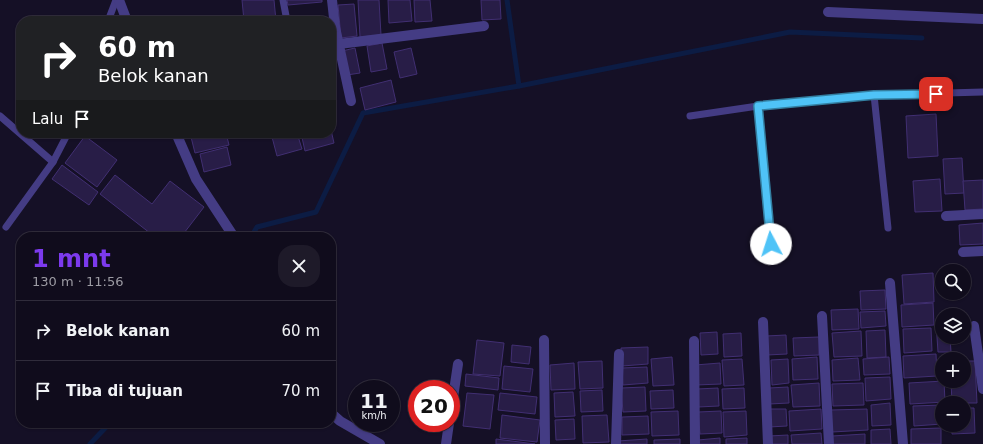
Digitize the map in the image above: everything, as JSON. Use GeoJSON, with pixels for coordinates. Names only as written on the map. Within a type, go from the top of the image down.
{"type":"FeatureCollection","features":[{"type":"Feature","properties":{"kind":"street"},"geometry":{"type":"LineString","coordinates":[[119,0],[125,16]]}},
{"type":"Feature","properties":{"kind":"street"},"geometry":{"type":"LineString","coordinates":[[332,0],[333,16]]}},
{"type":"Feature","properties":{"kind":"street"},"geometry":{"type":"LineString","coordinates":[[828,12],[983,19]]}},
{"type":"Feature","properties":{"kind":"street"},"geometry":{"type":"LineString","coordinates":[[338,44],[484,26]]}},
{"type":"Feature","properties":{"kind":"street"},"geometry":{"type":"LineString","coordinates":[[336,38],[351,101]]}},
{"type":"Feature","properties":{"kind":"street"},"geometry":{"type":"LineString","coordinates":[[178,138],[196,179],[231,232]]}},
{"type":"Feature","properties":{"kind":"street"},"geometry":{"type":"LineString","coordinates":[[946,216],[983,214]]}},
{"type":"Feature","properties":{"kind":"street"},"geometry":{"type":"LineString","coordinates":[[962,252],[983,251]]}},
{"type":"Feature","properties":{"kind":"street"},"geometry":{"type":"LineString","coordinates":[[890,283],[903,444]]}},
{"type":"Feature","properties":{"kind":"street"},"geometry":{"type":"LineString","coordinates":[[822,316],[829,444]]}},
{"type":"Feature","properties":{"kind":"street"},"geometry":{"type":"LineString","coordinates":[[763,322],[768,444]]}},
{"type":"Feature","properties":{"kind":"street"},"geometry":{"type":"LineString","coordinates":[[974,326],[983,389]]}},
{"type":"Feature","properties":{"kind":"street"},"geometry":{"type":"LineString","coordinates":[[544,340],[545,444]]}},
{"type":"Feature","properties":{"kind":"street"},"geometry":{"type":"LineString","coordinates":[[694,340],[694,444]]}},
{"type":"Feature","properties":{"kind":"street"},"geometry":{"type":"LineString","coordinates":[[616,444],[619,354]]}},
{"type":"Feature","properties":{"kind":"street"},"geometry":{"type":"LineString","coordinates":[[456,380],[458,364]]}},
{"type":"Feature","properties":{"kind":"street"},"geometry":{"type":"LineString","coordinates":[[336,417],[380,444]]}},
{"type":"Feature","properties":{"kind":"street"},"geometry":{"type":"LineString","coordinates":[[446,444],[448,432]]}},
{"type":"Feature","properties":{"kind":"lane"},"geometry":{"type":"LineString","coordinates":[[110,16],[116,0]]}},
{"type":"Feature","properties":{"kind":"lane"},"geometry":{"type":"LineString","coordinates":[[283,0],[286,16]]}},
{"type":"Feature","properties":{"kind":"lane"},"geometry":{"type":"LineString","coordinates":[[690,116],[758,106],[874,95],[983,92]]}},
{"type":"Feature","properties":{"kind":"lane"},"geometry":{"type":"LineString","coordinates":[[874,95],[888,228]]}},
{"type":"Feature","properties":{"kind":"lane"},"geometry":{"type":"LineString","coordinates":[[758,106],[771,244]]}},
{"type":"Feature","properties":{"kind":"lane"},"geometry":{"type":"LineString","coordinates":[[0,116],[16,130]]}},
{"type":"Feature","properties":{"kind":"lane"},"geometry":{"type":"LineString","coordinates":[[25,138],[53,162]]}},
{"type":"Feature","properties":{"kind":"lane"},"geometry":{"type":"LineString","coordinates":[[6,227],[53,162],[65,138]]}},
{"type":"Feature","properties":{"kind":"building"},"geometry":{"type":"Polygon","coordinates":[[[242,0],[274,0],[276,16],[244,16],[242,0]]]}},
{"type":"Feature","properties":{"kind":"building"},"geometry":{"type":"Polygon","coordinates":[[[287,0],[322,0],[322,2],[288,5],[287,0]]]}},
{"type":"Feature","properties":{"kind":"building"},"geometry":{"type":"Polygon","coordinates":[[[358,0],[379,0],[381,35],[360,37],[358,0]]]}},
{"type":"Feature","properties":{"kind":"building"},"geometry":{"type":"Polygon","coordinates":[[[388,0],[410,0],[412,21],[389,23],[388,0]]]}},
{"type":"Feature","properties":{"kind":"building"},"geometry":{"type":"Polygon","coordinates":[[[414,0],[430,0],[432,21],[415,22],[414,0]]]}},
{"type":"Feature","properties":{"kind":"building"},"geometry":{"type":"Polygon","coordinates":[[[481,0],[500,0],[501,19],[482,20],[481,0]]]}},
{"type":"Feature","properties":{"kind":"building"},"geometry":{"type":"Polygon","coordinates":[[[354,4],[357,36],[341,38],[338,5],[354,4]]]}},
{"type":"Feature","properties":{"kind":"building"},"geometry":{"type":"Polygon","coordinates":[[[382,43],[387,69],[371,72],[367,46],[382,43]]]}},
{"type":"Feature","properties":{"kind":"building"},"geometry":{"type":"Polygon","coordinates":[[[355,48],[360,73],[347,75],[342,51],[355,48]]]}},
{"type":"Feature","properties":{"kind":"building"},"geometry":{"type":"Polygon","coordinates":[[[411,48],[417,74],[400,78],[394,52],[411,48]]]}},
{"type":"Feature","properties":{"kind":"building"},"geometry":{"type":"Polygon","coordinates":[[[391,80],[396,102],[365,110],[360,88],[391,80]]]}},
{"type":"Feature","properties":{"kind":"building"},"geometry":{"type":"Polygon","coordinates":[[[936,114],[938,156],[908,158],[906,116],[936,114]]]}},
{"type":"Feature","properties":{"kind":"building"},"geometry":{"type":"Polygon","coordinates":[[[84,138],[88,138],[117,160],[97,187],[65,163],[84,138]]]}},
{"type":"Feature","properties":{"kind":"building"},"geometry":{"type":"Polygon","coordinates":[[[191,138],[227,138],[229,145],[195,153],[191,138]]]}},
{"type":"Feature","properties":{"kind":"building"},"geometry":{"type":"Polygon","coordinates":[[[272,138],[299,138],[302,149],[277,156],[272,138]]]}},
{"type":"Feature","properties":{"kind":"building"},"geometry":{"type":"Polygon","coordinates":[[[302,138],[333,138],[334,143],[305,151],[302,138]]]}},
{"type":"Feature","properties":{"kind":"building"},"geometry":{"type":"Polygon","coordinates":[[[227,147],[231,165],[204,172],[200,154],[227,147]]]}},
{"type":"Feature","properties":{"kind":"building"},"geometry":{"type":"Polygon","coordinates":[[[962,158],[964,193],[945,194],[943,159],[962,158]]]}},
{"type":"Feature","properties":{"kind":"building"},"geometry":{"type":"Polygon","coordinates":[[[62,165],[98,192],[89,205],[52,179],[62,165]]]}},
{"type":"Feature","properties":{"kind":"building"},"geometry":{"type":"Polygon","coordinates":[[[115,175],[152,204],[170,181],[204,207],[185,232],[149,232],[100,194],[115,175]]]}},
{"type":"Feature","properties":{"kind":"building"},"geometry":{"type":"Polygon","coordinates":[[[940,179],[942,211],[915,212],[913,181],[940,179]]]}},
{"type":"Feature","properties":{"kind":"building"},"geometry":{"type":"Polygon","coordinates":[[[983,180],[983,209],[965,210],[963,181],[983,180]]]}},
{"type":"Feature","properties":{"kind":"building"},"geometry":{"type":"Polygon","coordinates":[[[983,223],[983,244],[960,245],[959,225],[983,223]]]}},
{"type":"Feature","properties":{"kind":"building"},"geometry":{"type":"Polygon","coordinates":[[[933,273],[934,302],[904,304],[902,275],[933,273]]]}},
{"type":"Feature","properties":{"kind":"building"},"geometry":{"type":"Polygon","coordinates":[[[885,290],[886,309],[861,310],[860,291],[885,290]]]}},
{"type":"Feature","properties":{"kind":"building"},"geometry":{"type":"Polygon","coordinates":[[[933,303],[934,325],[902,327],[901,305],[933,303]]]}},
{"type":"Feature","properties":{"kind":"building"},"geometry":{"type":"Polygon","coordinates":[[[858,309],[859,329],[832,330],[831,310],[858,309]]]}},
{"type":"Feature","properties":{"kind":"building"},"geometry":{"type":"Polygon","coordinates":[[[885,311],[886,326],[861,328],[860,312],[885,311]]]}},
{"type":"Feature","properties":{"kind":"building"},"geometry":{"type":"Polygon","coordinates":[[[931,328],[932,351],[904,353],[903,329],[931,328]]]}},
{"type":"Feature","properties":{"kind":"building"},"geometry":{"type":"Polygon","coordinates":[[[885,330],[886,357],[867,358],[866,331],[885,330]]]}},
{"type":"Feature","properties":{"kind":"building"},"geometry":{"type":"Polygon","coordinates":[[[861,331],[862,356],[834,357],[832,333],[861,331]]]}},
{"type":"Feature","properties":{"kind":"building"},"geometry":{"type":"Polygon","coordinates":[[[717,332],[718,354],[701,355],[700,333],[717,332]]]}},
{"type":"Feature","properties":{"kind":"building"},"geometry":{"type":"Polygon","coordinates":[[[741,333],[742,356],[724,357],[723,334],[741,333]]]}},
{"type":"Feature","properties":{"kind":"building"},"geometry":{"type":"Polygon","coordinates":[[[786,335],[787,354],[767,355],[766,336],[786,335]]]}},
{"type":"Feature","properties":{"kind":"building"},"geometry":{"type":"Polygon","coordinates":[[[819,337],[819,355],[794,356],[793,338],[819,337]]]}},
{"type":"Feature","properties":{"kind":"building"},"geometry":{"type":"Polygon","coordinates":[[[477,340],[504,343],[500,376],[473,374],[477,340]]]}},
{"type":"Feature","properties":{"kind":"building"},"geometry":{"type":"Polygon","coordinates":[[[937,344],[950,344],[951,352],[938,352],[937,344]]]}},
{"type":"Feature","properties":{"kind":"building"},"geometry":{"type":"Polygon","coordinates":[[[512,345],[531,347],[529,364],[511,362],[512,345]]]}},
{"type":"Feature","properties":{"kind":"building"},"geometry":{"type":"Polygon","coordinates":[[[648,347],[648,364],[622,366],[621,348],[648,347]]]}},
{"type":"Feature","properties":{"kind":"building"},"geometry":{"type":"Polygon","coordinates":[[[935,354],[935,376],[904,378],[903,356],[935,354]]]}},
{"type":"Feature","properties":{"kind":"building"},"geometry":{"type":"Polygon","coordinates":[[[672,357],[674,385],[653,386],[651,359],[672,357]]]}},
{"type":"Feature","properties":{"kind":"building"},"geometry":{"type":"Polygon","coordinates":[[[817,357],[818,379],[793,380],[792,359],[817,357]]]}},
{"type":"Feature","properties":{"kind":"building"},"geometry":{"type":"Polygon","coordinates":[[[889,357],[890,374],[864,375],[863,359],[889,357]]]}},
{"type":"Feature","properties":{"kind":"building"},"geometry":{"type":"Polygon","coordinates":[[[858,358],[860,380],[833,381],[832,360],[858,358]]]}},
{"type":"Feature","properties":{"kind":"building"},"geometry":{"type":"Polygon","coordinates":[[[742,359],[744,385],[724,386],[722,360],[742,359]]]}},
{"type":"Feature","properties":{"kind":"building"},"geometry":{"type":"Polygon","coordinates":[[[788,359],[789,383],[772,385],[771,360],[788,359]]]}},
{"type":"Feature","properties":{"kind":"building"},"geometry":{"type":"Polygon","coordinates":[[[602,361],[603,388],[580,389],[578,362],[602,361]]]}},
{"type":"Feature","properties":{"kind":"building"},"geometry":{"type":"Polygon","coordinates":[[[971,361],[975,361],[977,403],[971,403],[971,396],[952,396],[951,388],[971,388],[971,361]]]}},
{"type":"Feature","properties":{"kind":"building"},"geometry":{"type":"Polygon","coordinates":[[[574,363],[575,389],[551,390],[550,365],[574,363]]]}},
{"type":"Feature","properties":{"kind":"building"},"geometry":{"type":"Polygon","coordinates":[[[720,363],[721,384],[696,385],[695,365],[720,363]]]}},
{"type":"Feature","properties":{"kind":"building"},"geometry":{"type":"Polygon","coordinates":[[[504,366],[533,369],[530,392],[502,389],[504,366]]]}},
{"type":"Feature","properties":{"kind":"building"},"geometry":{"type":"Polygon","coordinates":[[[647,367],[648,383],[623,385],[622,368],[647,367]]]}},
{"type":"Feature","properties":{"kind":"building"},"geometry":{"type":"Polygon","coordinates":[[[466,374],[499,378],[498,390],[465,386],[466,374]]]}},
{"type":"Feature","properties":{"kind":"building"},"geometry":{"type":"Polygon","coordinates":[[[890,377],[891,399],[866,401],[865,378],[890,377]]]}},
{"type":"Feature","properties":{"kind":"building"},"geometry":{"type":"Polygon","coordinates":[[[935,382],[935,388],[944,388],[945,396],[935,396],[935,403],[910,404],[909,383],[935,382]]]}},
{"type":"Feature","properties":{"kind":"building"},"geometry":{"type":"Polygon","coordinates":[[[819,383],[820,406],[793,407],[791,385],[819,383]]]}},
{"type":"Feature","properties":{"kind":"building"},"geometry":{"type":"Polygon","coordinates":[[[863,383],[864,405],[833,406],[832,384],[863,383]]]}},
{"type":"Feature","properties":{"kind":"building"},"geometry":{"type":"Polygon","coordinates":[[[645,387],[646,411],[623,412],[621,388],[645,387]]]}},
{"type":"Feature","properties":{"kind":"building"},"geometry":{"type":"Polygon","coordinates":[[[788,387],[789,403],[769,404],[769,388],[788,387]]]}},
{"type":"Feature","properties":{"kind":"building"},"geometry":{"type":"Polygon","coordinates":[[[718,388],[719,406],[698,407],[697,389],[718,388]]]}},
{"type":"Feature","properties":{"kind":"building"},"geometry":{"type":"Polygon","coordinates":[[[744,388],[745,408],[723,409],[722,389],[744,388]]]}},
{"type":"Feature","properties":{"kind":"building"},"geometry":{"type":"Polygon","coordinates":[[[602,390],[603,411],[581,412],[580,391],[602,390]]]}},
{"type":"Feature","properties":{"kind":"building"},"geometry":{"type":"Polygon","coordinates":[[[673,390],[674,408],[651,409],[650,391],[673,390]]]}},
{"type":"Feature","properties":{"kind":"building"},"geometry":{"type":"Polygon","coordinates":[[[573,392],[575,416],[555,417],[554,393],[573,392]]]}},
{"type":"Feature","properties":{"kind":"building"},"geometry":{"type":"Polygon","coordinates":[[[467,393],[494,395],[490,429],[463,426],[467,393]]]}},
{"type":"Feature","properties":{"kind":"building"},"geometry":{"type":"Polygon","coordinates":[[[500,393],[537,397],[535,414],[498,410],[500,393]]]}},
{"type":"Feature","properties":{"kind":"building"},"geometry":{"type":"Polygon","coordinates":[[[890,403],[891,425],[872,426],[871,405],[890,403]]]}},
{"type":"Feature","properties":{"kind":"building"},"geometry":{"type":"Polygon","coordinates":[[[935,405],[935,424],[914,426],[913,406],[935,405]]]}},
{"type":"Feature","properties":{"kind":"building"},"geometry":{"type":"Polygon","coordinates":[[[971,408],[974,408],[975,433],[952,434],[952,432],[971,432],[971,408]]]}},
{"type":"Feature","properties":{"kind":"building"},"geometry":{"type":"Polygon","coordinates":[[[769,409],[786,409],[787,426],[769,427],[769,409]]]}},
{"type":"Feature","properties":{"kind":"building"},"geometry":{"type":"Polygon","coordinates":[[[821,409],[822,429],[790,431],[789,411],[821,409]]]}},
{"type":"Feature","properties":{"kind":"building"},"geometry":{"type":"Polygon","coordinates":[[[867,409],[868,430],[832,432],[831,410],[867,409]]]}},
{"type":"Feature","properties":{"kind":"building"},"geometry":{"type":"Polygon","coordinates":[[[678,411],[679,435],[652,436],[651,412],[678,411]]]}},
{"type":"Feature","properties":{"kind":"building"},"geometry":{"type":"Polygon","coordinates":[[[721,411],[722,433],[700,434],[698,412],[721,411]]]}},
{"type":"Feature","properties":{"kind":"building"},"geometry":{"type":"Polygon","coordinates":[[[746,411],[747,435],[724,437],[723,412],[746,411]]]}},
{"type":"Feature","properties":{"kind":"building"},"geometry":{"type":"Polygon","coordinates":[[[502,415],[540,420],[537,442],[500,438],[502,415]]]}},
{"type":"Feature","properties":{"kind":"building"},"geometry":{"type":"Polygon","coordinates":[[[607,415],[609,442],[583,443],[582,416],[607,415]]]}},
{"type":"Feature","properties":{"kind":"building"},"geometry":{"type":"Polygon","coordinates":[[[648,416],[649,434],[622,435],[622,417],[648,416]]]}},
{"type":"Feature","properties":{"kind":"building"},"geometry":{"type":"Polygon","coordinates":[[[574,419],[575,439],[556,440],[555,420],[574,419]]]}},
{"type":"Feature","properties":{"kind":"building"},"geometry":{"type":"Polygon","coordinates":[[[935,428],[935,432],[941,432],[941,444],[911,444],[911,429],[935,428]]]}},
{"type":"Feature","properties":{"kind":"building"},"geometry":{"type":"Polygon","coordinates":[[[890,429],[891,444],[871,444],[871,430],[890,429]]]}},
{"type":"Feature","properties":{"kind":"building"},"geometry":{"type":"Polygon","coordinates":[[[821,433],[822,444],[792,444],[791,435],[821,433]]]}},
{"type":"Feature","properties":{"kind":"building"},"geometry":{"type":"Polygon","coordinates":[[[865,434],[865,444],[833,444],[832,436],[865,434]]]}},
{"type":"Feature","properties":{"kind":"building"},"geometry":{"type":"Polygon","coordinates":[[[788,435],[788,444],[769,444],[769,436],[788,435]]]}},
{"type":"Feature","properties":{"kind":"building"},"geometry":{"type":"Polygon","coordinates":[[[720,438],[720,444],[698,444],[698,440],[720,438]]]}},
{"type":"Feature","properties":{"kind":"building"},"geometry":{"type":"Polygon","coordinates":[[[747,438],[747,444],[726,444],[726,439],[747,438]]]}},
{"type":"Feature","properties":{"kind":"building"},"geometry":{"type":"Polygon","coordinates":[[[496,439],[535,444],[496,444],[496,439]]]}},
{"type":"Feature","properties":{"kind":"building"},"geometry":{"type":"Polygon","coordinates":[[[647,439],[647,444],[619,444],[618,441],[647,439]]]}},
{"type":"Feature","properties":{"kind":"building"},"geometry":{"type":"Polygon","coordinates":[[[680,439],[680,444],[654,444],[654,440],[680,439]]]}},
{"type":"Feature","properties":{"kind":"waterway"},"geometry":{"type":"LineString","coordinates":[[507,0],[519,86]]}},
{"type":"Feature","properties":{"kind":"waterway"},"geometry":{"type":"LineString","coordinates":[[254,232],[257,227],[316,212],[363,113],[519,86],[790,32],[922,38]]}},
{"type":"Feature","properties":{"kind":"waterway"},"geometry":{"type":"LineString","coordinates":[[90,444],[105,428]]}},
{"type":"Feature","properties":{"kind":"route"},"geometry":{"type":"LineString","coordinates":[[771,244],[758,106],[874,95],[936,94]]}}]}
